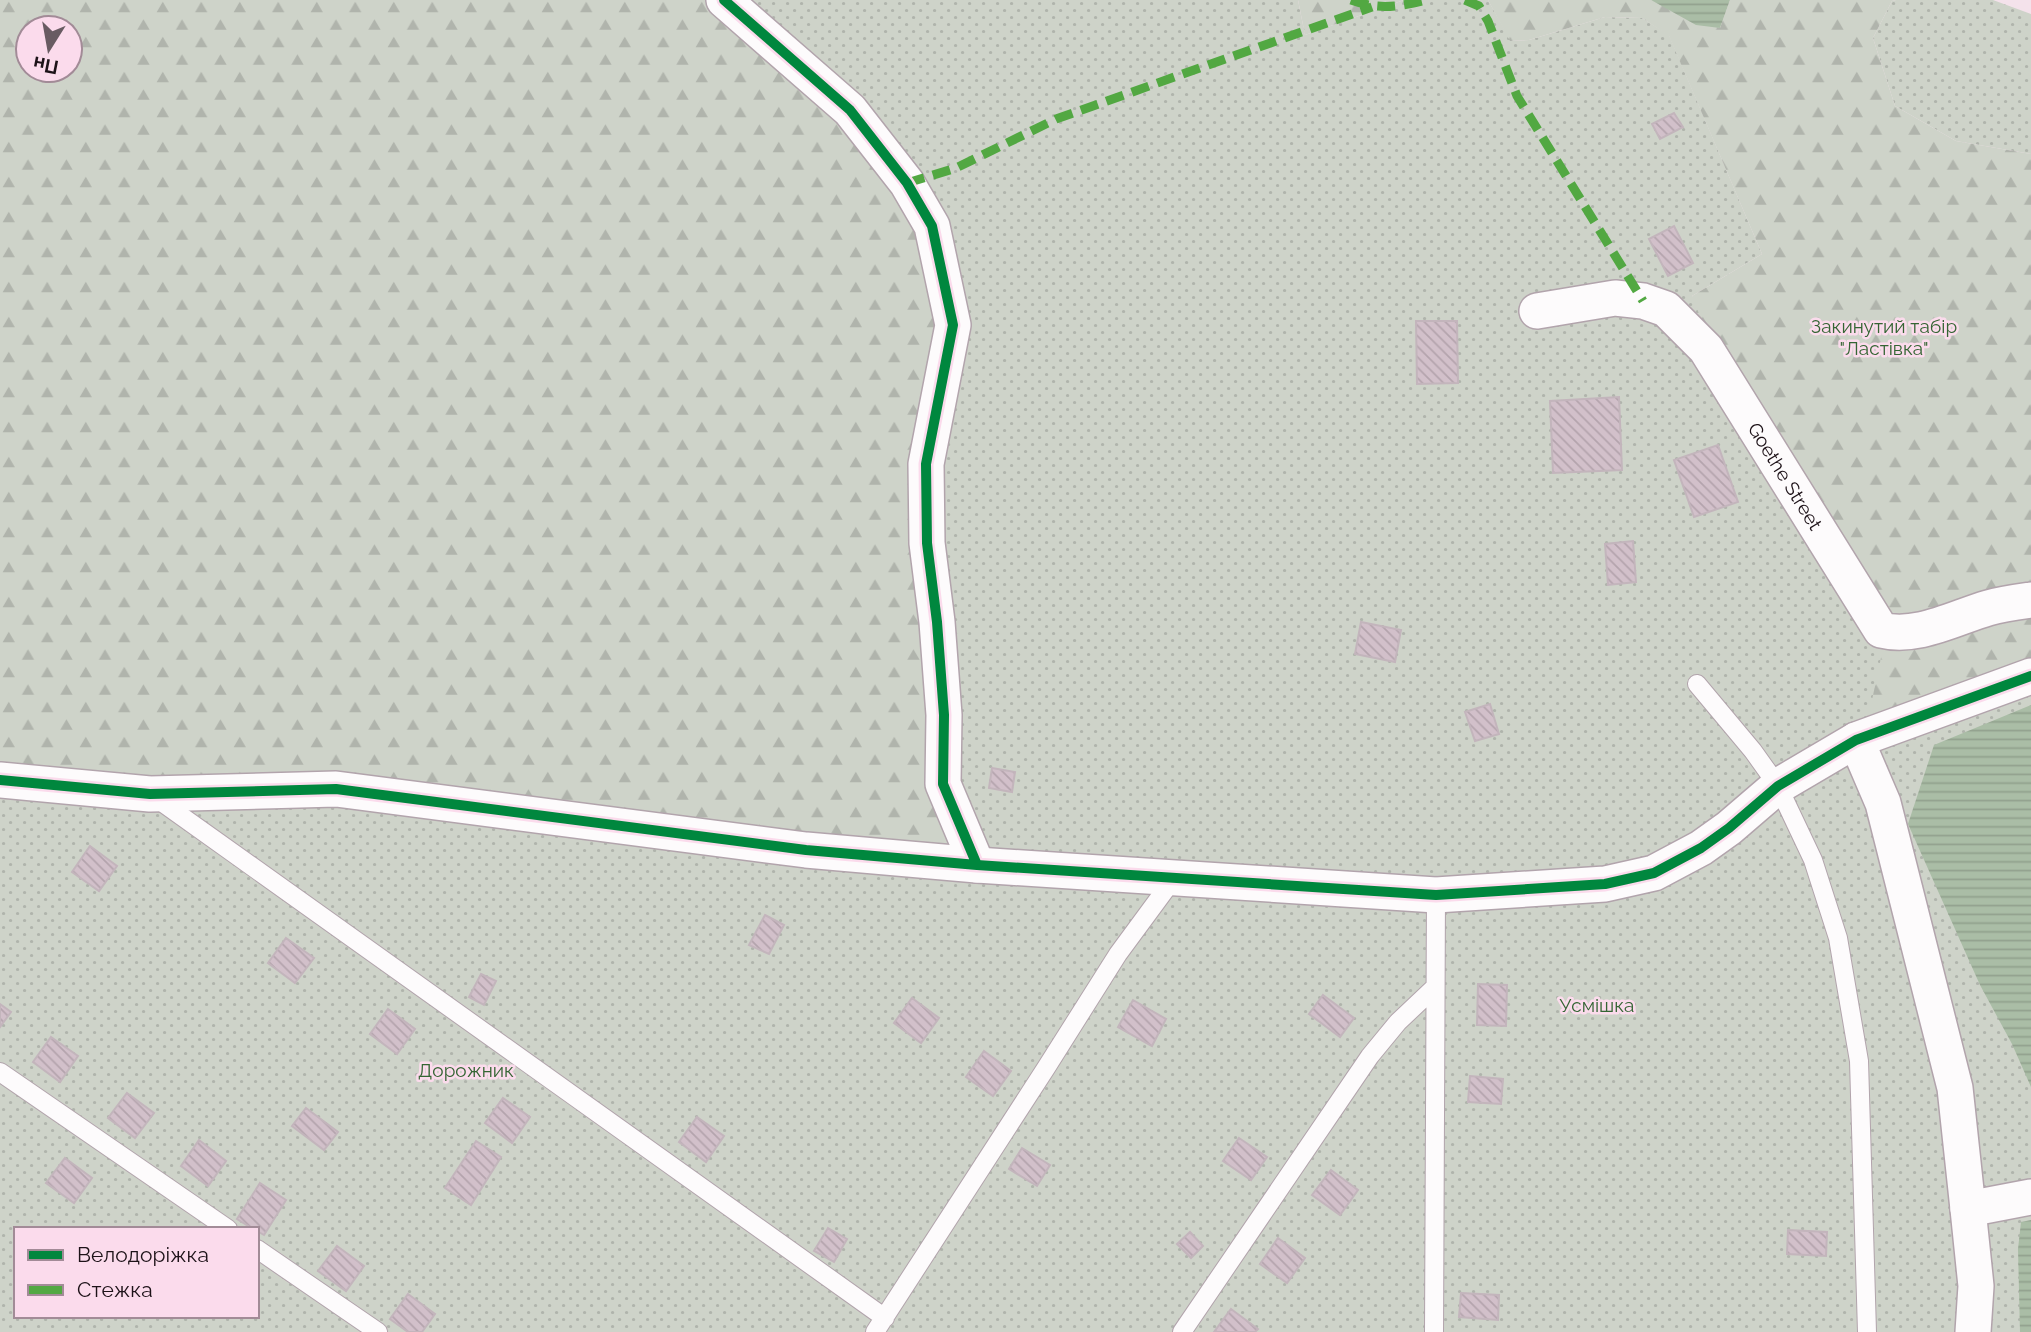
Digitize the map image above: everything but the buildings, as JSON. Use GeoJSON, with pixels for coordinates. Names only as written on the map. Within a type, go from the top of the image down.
{"type":"FeatureCollection","features":[{"type":"Feature","properties":{"kind":"street"},"geometry":{"type":"LineString","coordinates":[[724,0],[850,110],[907,183],[932,226],[953,325],[926,464],[928,543],[944,715],[943,784],[977,865]]}},
{"type":"Feature","properties":{"kind":"street","name":"Goethe Street"},"geometry":{"type":"LineString","coordinates":[[1537,311],[1615,298],[1643,301],[1667,309],[1706,349],[1881,630],[1893,633],[1923,629],[1989,608],[2031,600]]}},
{"type":"Feature","properties":{"kind":"street"},"geometry":{"type":"LineString","coordinates":[[0,780],[150,794],[337,789],[806,850],[977,865],[1436,895],[1605,884],[1654,873],[1701,848],[1730,828],[1777,786],[1856,740],[2031,676]]}},
{"type":"Feature","properties":{"kind":"street"},"geometry":{"type":"LineString","coordinates":[[1856,740],[1883,803],[1955,1088],[1976,1286],[1973,1332]]}},
{"type":"Feature","properties":{"kind":"street"},"geometry":{"type":"LineString","coordinates":[[1968,1209],[2031,1197]]}},
{"type":"Feature","properties":{"kind":"lane"},"geometry":{"type":"LineString","coordinates":[[1697,684],[1753,751],[1777,786],[1813,860],[1838,938],[1858,1061],[1867,1332]]}},
{"type":"Feature","properties":{"kind":"lane"},"geometry":{"type":"LineString","coordinates":[[150,794],[880,1325],[1118,954],[1174,878]]}},
{"type":"Feature","properties":{"kind":"lane"},"geometry":{"type":"LineString","coordinates":[[1434,1332],[1436,895]]}},
{"type":"Feature","properties":{"kind":"lane"},"geometry":{"type":"LineString","coordinates":[[1182,1332],[1370,1056],[1398,1022],[1435,987]]}},
{"type":"Feature","properties":{"kind":"lane"},"geometry":{"type":"LineString","coordinates":[[0,1072],[225,1227]]}},
{"type":"Feature","properties":{"kind":"lane"},"geometry":{"type":"LineString","coordinates":[[259,1250],[378,1332]]}},
{"type":"Feature","properties":{"kind":"green space"},"geometry":{"type":"Polygon","coordinates":[[[0,0],[724,0],[907,183],[953,325],[926,464],[944,715],[977,865],[336,789],[0,780],[0,0]]]}},
{"type":"Feature","properties":{"kind":"green space"},"geometry":{"type":"Polygon","coordinates":[[[724,0],[1298,0],[1305,35],[1404,0],[1488,0],[1511,41],[1529,40],[1605,17],[1642,18],[1669,35],[1762,254],[1692,296],[2031,689],[2031,1332],[0,1332],[0,780],[724,0]]]}},
{"type":"Feature","properties":{"kind":"green space"},"geometry":{"type":"Polygon","coordinates":[[[1298,0],[1404,0],[1305,35],[1298,0]]]}},
{"type":"Feature","properties":{"kind":"green space","name":"Закинутий табір \"Ластівка\""},"geometry":{"type":"Polygon","coordinates":[[[1488,0],[1651,0],[1720,28],[1730,0],[1896,0],[1892,1],[1873,38],[1895,106],[1956,141],[2031,154],[2031,689],[1861,752],[1890,615],[1704,326],[1692,296],[1762,254],[1669,36],[1642,18],[1605,17],[1529,40],[1510,41],[1488,0]]]}},
{"type":"Feature","properties":{"kind":"green space"},"geometry":{"type":"Polygon","coordinates":[[[1993,0],[2031,14],[2031,154],[1956,141],[1895,106],[1873,38],[1892,1],[1993,0]]]}},
{"type":"Feature","properties":{"kind":"shaded area"},"geometry":{"type":"Polygon","coordinates":[[[1651,0],[1730,0],[1720,28],[1696,25],[1651,0]]]}},
{"type":"Feature","properties":{"kind":"shaded area"},"geometry":{"type":"Polygon","coordinates":[[[2031,705],[2031,1087],[2012,1044],[1980,985],[1908,824],[1934,745],[2031,705]]]}},
{"type":"Feature","properties":{"kind":"shaded area"},"geometry":{"type":"Polygon","coordinates":[[[2031,1220],[2031,1332],[2020,1332],[2018,1249],[2021,1222],[2031,1220]]]}},
{"type":"Feature","properties":{"kind":"marked path"},"geometry":{"type":"LineString","coordinates":[[1351,0],[1388,6],[1426,0]]}},
{"type":"Feature","properties":{"kind":"marked path"},"geometry":{"type":"LineString","coordinates":[[1465,0],[1479,6],[1488,21],[1517,96],[1643,301]]}},
{"type":"Feature","properties":{"kind":"marked path"},"geometry":{"type":"LineString","coordinates":[[907,183],[956,168],[1056,119],[1372,7]]}},
{"type":"Feature","properties":{"kind":"cycle path"},"geometry":{"type":"LineString","coordinates":[[724,0],[850,110],[907,183],[932,226],[953,325],[926,464],[927,543],[937,622],[944,715],[943,784],[977,865]]}},
{"type":"Feature","properties":{"kind":"cycle path"},"geometry":{"type":"LineString","coordinates":[[0,780],[150,794],[336,789],[806,850],[977,865],[1436,895],[1605,884],[1654,873],[1701,848],[1778,786],[1856,740],[2031,676]]}},
{"type":"Feature","properties":{"kind":"park label","name":"Усмішка"},"geometry":{"type":"Point","coordinates":[1597,1005]}},
{"type":"Feature","properties":{"kind":"park label","name":"Дорожник"},"geometry":{"type":"Point","coordinates":[466,1070]}}]}
